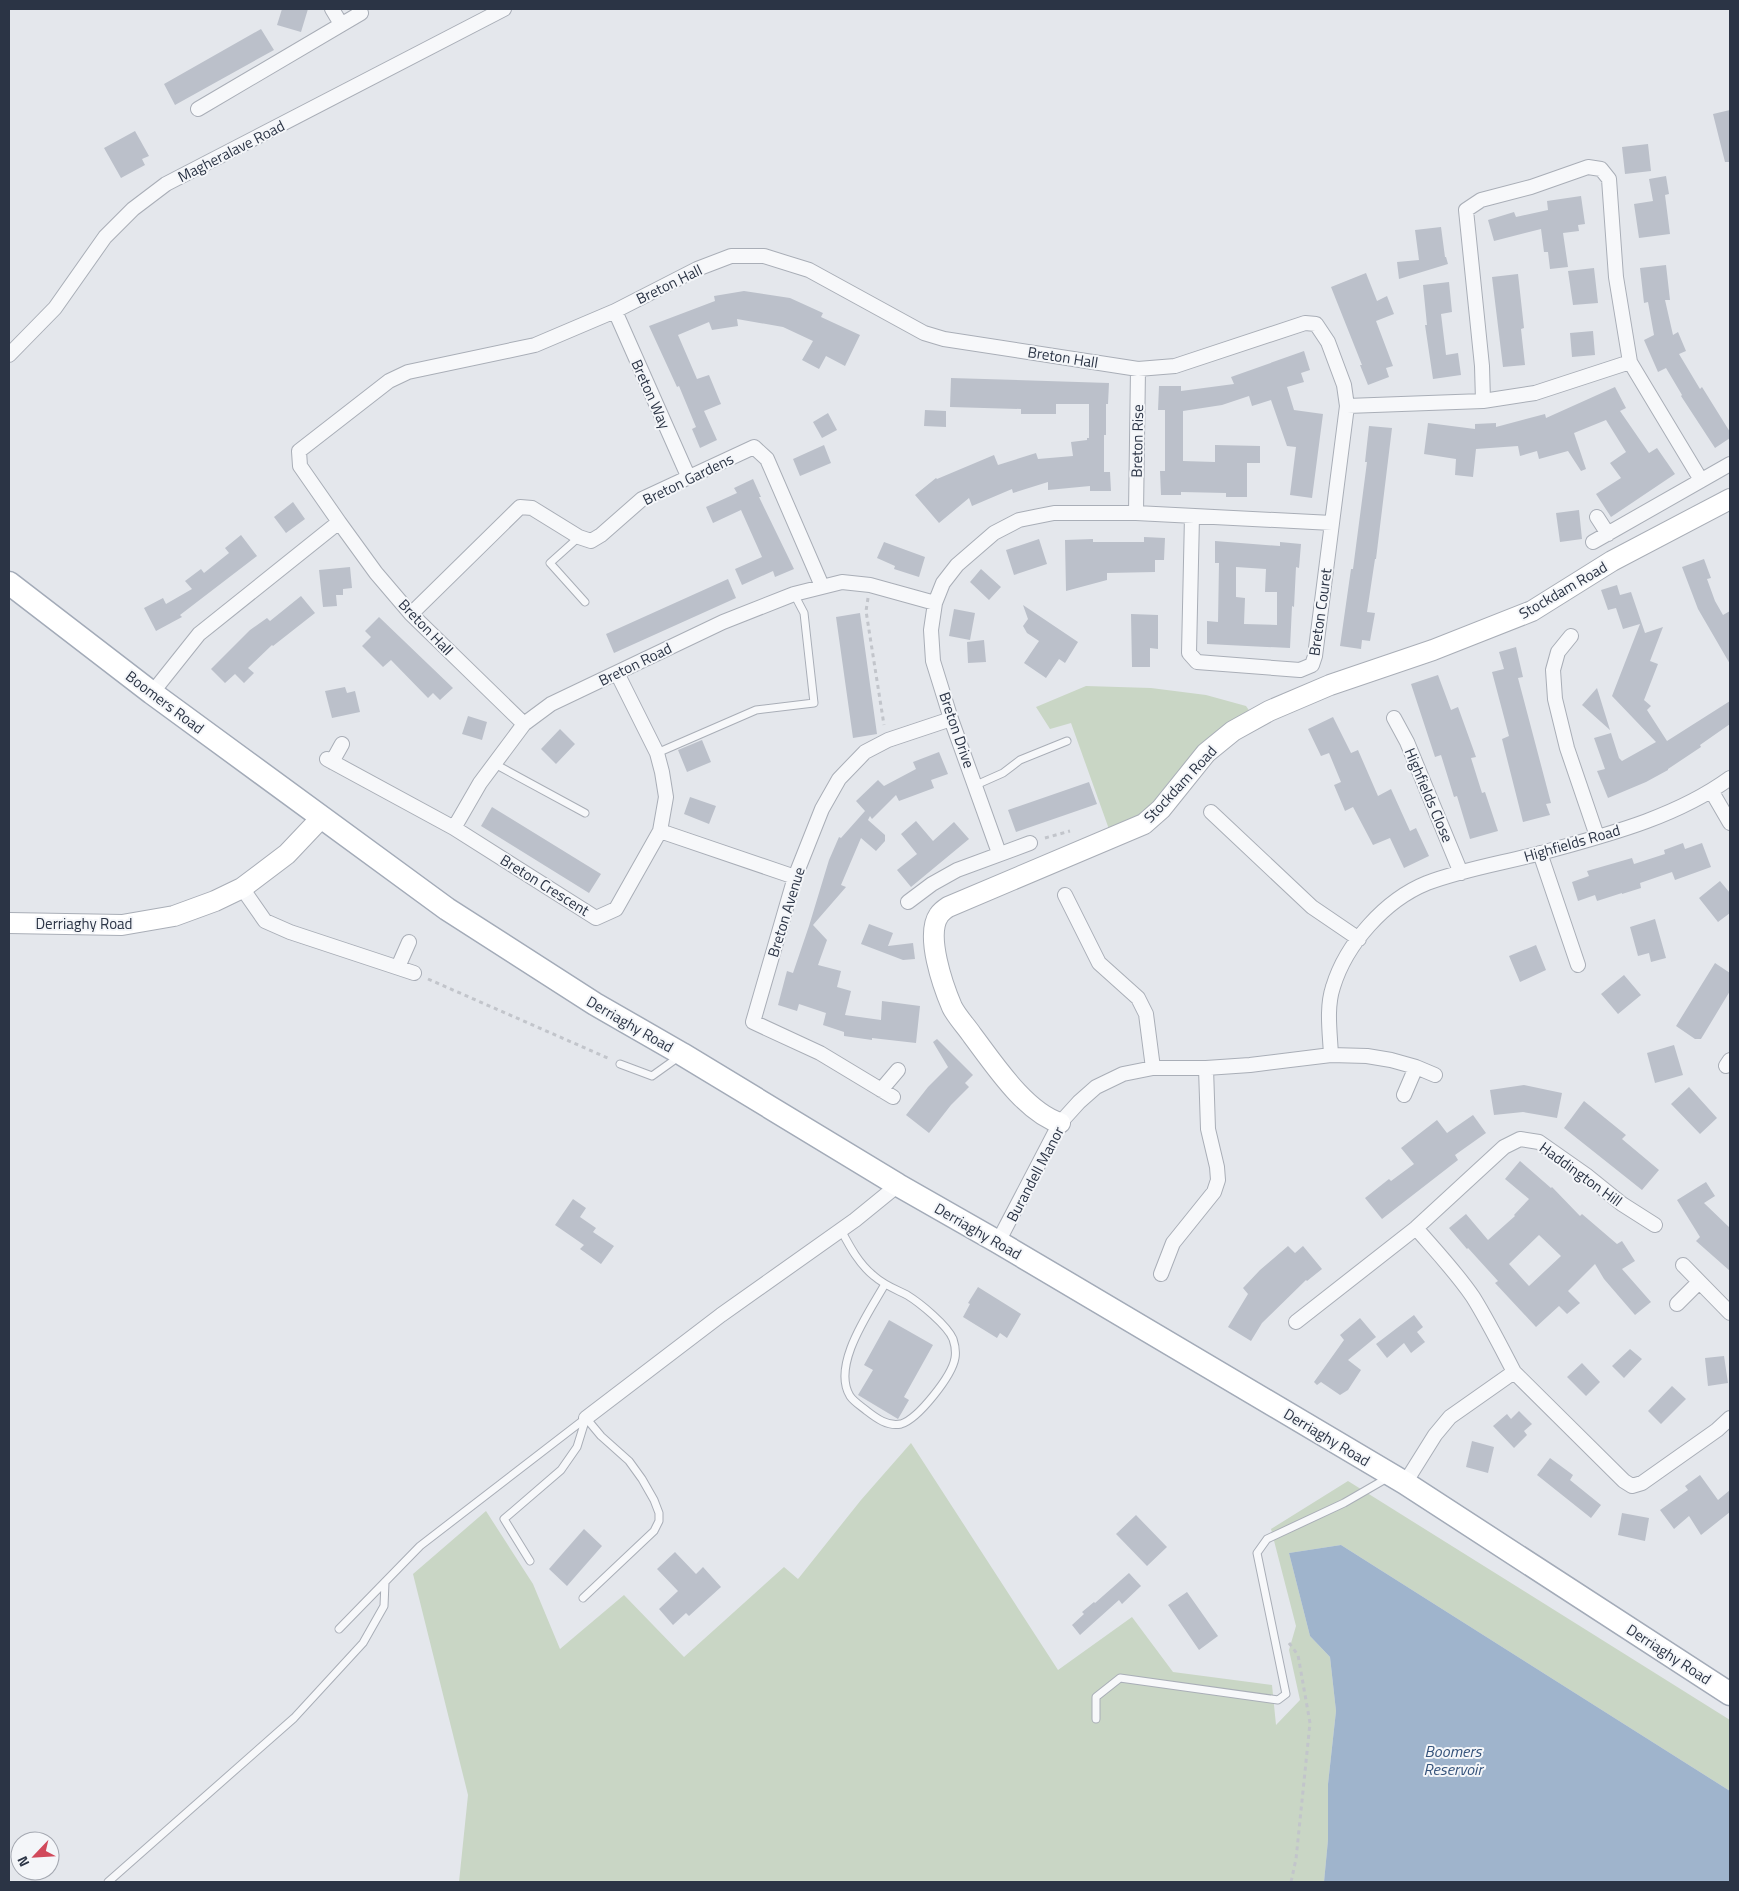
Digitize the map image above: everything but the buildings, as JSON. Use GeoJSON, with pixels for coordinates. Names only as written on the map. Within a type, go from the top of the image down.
{"type":"FeatureCollection","features":[{"type":"Feature","properties":{"kind":"main road","name":"Boomers Road"},"geometry":{"type":"LineString","coordinates":[[9,583],[152,694],[322,817]]}},
{"type":"Feature","properties":{"kind":"main road","name":"Derriaghy Road"},"geometry":{"type":"LineString","coordinates":[[322,817],[448,909],[595,1004],[1398,1480],[1730,1694]]}},
{"type":"Feature","properties":{"kind":"street"},"geometry":{"type":"LineString","coordinates":[[332,9],[341,24]]}},
{"type":"Feature","properties":{"kind":"street","name":"Magheralave Road"},"geometry":{"type":"LineString","coordinates":[[9,355],[55,308],[105,237],[147,197],[166,184],[504,9]]}},
{"type":"Feature","properties":{"kind":"street"},"geometry":{"type":"LineString","coordinates":[[198,109],[361,13]]}},
{"type":"Feature","properties":{"kind":"street"},"geometry":{"type":"LineString","coordinates":[[1483,401],[1482,366],[1466,210],[1481,200],[1588,168],[1600,169],[1610,179],[1616,278],[1630,362],[1701,480]]}},
{"type":"Feature","properties":{"kind":"street","name":"Breton Hall"},"geometry":{"type":"LineString","coordinates":[[524,724],[411,614],[376,573],[300,466],[299,451],[389,381],[408,372],[535,345],[614,311],[697,269],[731,256],[764,256],[809,270],[924,333],[938,337],[1138,369],[1175,366],[1305,323],[1316,324],[1328,342],[1344,385],[1347,406]]}},
{"type":"Feature","properties":{"kind":"street","name":"Breton Way"},"geometry":{"type":"LineString","coordinates":[[614,311],[688,476]]}},
{"type":"Feature","properties":{"kind":"street"},"geometry":{"type":"LineString","coordinates":[[1347,406],[1483,401],[1535,393],[1630,362]]}},
{"type":"Feature","properties":{"kind":"street","name":"Breton Rise"},"geometry":{"type":"LineString","coordinates":[[1136,512],[1138,369]]}},
{"type":"Feature","properties":{"kind":"street","name":"Breton Couret"},"geometry":{"type":"LineString","coordinates":[[1192,516],[1189,653],[1197,662],[1300,670],[1312,665],[1315,656],[1347,406]]}},
{"type":"Feature","properties":{"kind":"street","name":"Breton Gardens"},"geometry":{"type":"LineString","coordinates":[[579,537],[591,541],[601,535],[642,499],[754,447],[767,459],[822,586]]}},
{"type":"Feature","properties":{"kind":"street"},"geometry":{"type":"LineString","coordinates":[[1593,542],[1730,464]]}},
{"type":"Feature","properties":{"kind":"street","name":"Stockdam Road"},"geometry":{"type":"LineString","coordinates":[[1060,1123],[1050,1120],[1031,1105],[1010,1084],[953,1008],[941,977],[934,950],[936,924],[939,915],[948,907],[1144,824],[1161,809],[1206,753],[1233,731],[1274,708],[1330,685],[1433,650],[1532,611],[1612,561],[1730,499]]}},
{"type":"Feature","properties":{"kind":"street"},"geometry":{"type":"LineString","coordinates":[[411,614],[520,507],[532,508],[579,537]]}},
{"type":"Feature","properties":{"kind":"street"},"geometry":{"type":"LineString","coordinates":[[1136,512],[1332,523]]}},
{"type":"Feature","properties":{"kind":"street","name":"Breton Drive"},"geometry":{"type":"LineString","coordinates":[[999,853],[976,784],[951,719],[933,661],[931,630],[935,603],[943,583],[957,565],[994,533],[1019,520],[1054,513],[1136,512]]}},
{"type":"Feature","properties":{"kind":"street"},"geometry":{"type":"LineString","coordinates":[[1597,517],[1608,534]]}},
{"type":"Feature","properties":{"kind":"street"},"geometry":{"type":"LineString","coordinates":[[152,694],[199,634],[339,522]]}},
{"type":"Feature","properties":{"kind":"street","name":"Breton Road"},"geometry":{"type":"LineString","coordinates":[[454,828],[480,783],[524,724],[551,704],[723,622],[794,594],[842,582],[870,585],[935,603]]}},
{"type":"Feature","properties":{"kind":"street"},"geometry":{"type":"LineString","coordinates":[[1571,636],[1558,652],[1553,670],[1555,699],[1567,748],[1597,836]]}},
{"type":"Feature","properties":{"kind":"street","name":"Breton Crescent"},"geometry":{"type":"LineString","coordinates":[[342,744],[330,761],[454,828],[596,918],[616,909],[660,831],[666,797],[657,753],[617,673]]}},
{"type":"Feature","properties":{"kind":"street","name":"Highfields Close"},"geometry":{"type":"LineString","coordinates":[[1394,718],[1407,742],[1461,873]]}},
{"type":"Feature","properties":{"kind":"street","name":"Breton Avenue"},"geometry":{"type":"LineString","coordinates":[[898,1070],[887,1094],[820,1052],[753,1022],[795,877],[822,809],[839,778],[865,752],[888,740],[951,719]]}},
{"type":"Feature","properties":{"kind":"street","name":"Highfields Road"},"geometry":{"type":"LineString","coordinates":[[1358,939],[1381,913],[1408,892],[1428,883],[1540,853],[1665,814],[1690,804],[1712,792],[1730,778]]}},
{"type":"Feature","properties":{"kind":"street"},"geometry":{"type":"LineString","coordinates":[[1712,792],[1730,823]]}},
{"type":"Feature","properties":{"kind":"street"},"geometry":{"type":"LineString","coordinates":[[1211,812],[1312,906],[1358,939],[1342,965],[1333,988],[1329,1013],[1331,1055]]}},
{"type":"Feature","properties":{"kind":"street","name":"Derriaghy Road"},"geometry":{"type":"LineString","coordinates":[[9,923],[122,925],[174,916],[215,901],[242,888],[287,854],[322,817]]}},
{"type":"Feature","properties":{"kind":"street"},"geometry":{"type":"LineString","coordinates":[[660,831],[795,877]]}},
{"type":"Feature","properties":{"kind":"street"},"geometry":{"type":"LineString","coordinates":[[908,902],[932,884],[957,870],[1030,843]]}},
{"type":"Feature","properties":{"kind":"street"},"geometry":{"type":"LineString","coordinates":[[1540,853],[1578,965]]}},
{"type":"Feature","properties":{"kind":"street"},"geometry":{"type":"LineString","coordinates":[[242,888],[265,921],[290,932],[414,973]]}},
{"type":"Feature","properties":{"kind":"street"},"geometry":{"type":"LineString","coordinates":[[1064,895],[1099,963],[1138,998],[1146,1014],[1152,1068]]}},
{"type":"Feature","properties":{"kind":"street"},"geometry":{"type":"LineString","coordinates":[[398,967],[409,942]]}},
{"type":"Feature","properties":{"kind":"street","name":"Burandell Manor"},"geometry":{"type":"LineString","coordinates":[[998,1242],[1060,1123],[1096,1087],[1123,1074],[1152,1068],[1206,1068],[1331,1055],[1367,1056],[1391,1060],[1416,1067],[1434,1075]]}},
{"type":"Feature","properties":{"kind":"street"},"geometry":{"type":"LineString","coordinates":[[1404,1095],[1416,1067]]}},
{"type":"Feature","properties":{"kind":"street"},"geometry":{"type":"LineString","coordinates":[[1161,1274],[1173,1243],[1214,1192],[1218,1180],[1208,1128],[1206,1068]]}},
{"type":"Feature","properties":{"kind":"street","name":"Haddington Hill"},"geometry":{"type":"LineString","coordinates":[[1296,1322],[1416,1228],[1504,1147],[1520,1139],[1539,1142],[1586,1175],[1622,1204],[1655,1225]]}},
{"type":"Feature","properties":{"kind":"street"},"geometry":{"type":"LineString","coordinates":[[586,1418],[898,1185]]}},
{"type":"Feature","properties":{"kind":"street"},"geometry":{"type":"LineString","coordinates":[[1416,1228],[1452,1269],[1472,1297],[1493,1331],[1514,1372],[1624,1481],[1632,1486],[1642,1483],[1717,1430],[1730,1418]]}},
{"type":"Feature","properties":{"kind":"street"},"geometry":{"type":"LineString","coordinates":[[1682,1265],[1730,1313]]}},
{"type":"Feature","properties":{"kind":"street"},"geometry":{"type":"LineString","coordinates":[[1677,1304],[1699,1282]]}},
{"type":"Feature","properties":{"kind":"street"},"geometry":{"type":"LineString","coordinates":[[1398,1480],[1450,1417],[1514,1372]]}},
{"type":"Feature","properties":{"kind":"lane"},"geometry":{"type":"LineString","coordinates":[[579,537],[550,563],[585,602]]}},
{"type":"Feature","properties":{"kind":"lane"},"geometry":{"type":"LineString","coordinates":[[657,753],[756,710],[814,703],[804,613],[794,594]]}},
{"type":"Feature","properties":{"kind":"lane"},"geometry":{"type":"LineString","coordinates":[[976,784],[1003,773],[1020,760],[1067,741]]}},
{"type":"Feature","properties":{"kind":"lane"},"geometry":{"type":"LineString","coordinates":[[494,763],[585,813]]}},
{"type":"Feature","properties":{"kind":"lane"},"geometry":{"type":"LineString","coordinates":[[620,1064],[652,1076],[682,1054]]}},
{"type":"Feature","properties":{"kind":"lane"},"geometry":{"type":"LineString","coordinates":[[840,1230],[860,1261],[873,1276],[908,1296],[950,1334],[956,1357],[953,1365],[928,1402],[913,1417],[898,1425],[891,1425],[874,1417],[853,1401],[845,1384],[847,1359],[885,1284]]}},
{"type":"Feature","properties":{"kind":"lane"},"geometry":{"type":"LineString","coordinates":[[530,1561],[504,1520],[561,1470],[577,1447],[586,1418]]}},
{"type":"Feature","properties":{"kind":"lane"},"geometry":{"type":"LineString","coordinates":[[339,1629],[420,1546],[586,1418]]}},
{"type":"Feature","properties":{"kind":"lane"},"geometry":{"type":"LineString","coordinates":[[583,1598],[654,1531],[659,1521],[659,1513],[654,1500],[629,1461],[601,1436],[586,1418]]}},
{"type":"Feature","properties":{"kind":"lane"},"geometry":{"type":"LineString","coordinates":[[1096,1719],[1096,1698],[1120,1678],[1278,1700],[1286,1694],[1257,1554],[1267,1539],[1398,1480]]}},
{"type":"Feature","properties":{"kind":"lane"},"geometry":{"type":"LineString","coordinates":[[108,1882],[294,1718],[363,1643],[384,1606],[385,1582]]}},
{"type":"Feature","properties":{"kind":"path"},"geometry":{"type":"LineString","coordinates":[[870,585],[866,611],[882,717],[888,740]]}},
{"type":"Feature","properties":{"kind":"path"},"geometry":{"type":"LineString","coordinates":[[1030,843],[1070,830]]}},
{"type":"Feature","properties":{"kind":"path"},"geometry":{"type":"LineString","coordinates":[[414,973],[620,1064]]}},
{"type":"Feature","properties":{"kind":"path"},"geometry":{"type":"LineString","coordinates":[[1270,1616],[1298,1655],[1310,1723],[1292,1882]]}},
{"type":"Feature","properties":{"kind":"green space"},"geometry":{"type":"Polygon","coordinates":[[[1086,686],[1151,688],[1206,695],[1246,706],[1253,716],[1224,733],[1197,753],[1181,768],[1142,814],[1133,821],[1110,832],[1071,723],[1050,729],[1036,707],[1086,686]]]}},
{"type":"Feature","properties":{"kind":"green space"},"geometry":{"type":"Polygon","coordinates":[[[911,1443],[1058,1670],[1132,1617],[1173,1672],[1272,1685],[1276,1725],[1300,1700],[1289,1650],[1296,1626],[1271,1529],[1348,1481],[1730,1720],[1730,1791],[1341,1545],[1289,1553],[1310,1636],[1330,1657],[1336,1711],[1328,1784],[1328,1840],[1324,1882],[459,1882],[468,1795],[413,1574],[486,1511],[533,1584],[560,1649],[624,1595],[684,1657],[784,1567],[798,1579],[861,1500],[911,1443]]]}},
{"type":"Feature","properties":{"kind":"water","name":"Boomers Reservoir"},"geometry":{"type":"Polygon","coordinates":[[[1341,1545],[1730,1791],[1730,1882],[1324,1882],[1328,1840],[1328,1784],[1336,1711],[1330,1657],[1310,1636],[1289,1553],[1341,1545]]]}}]}
